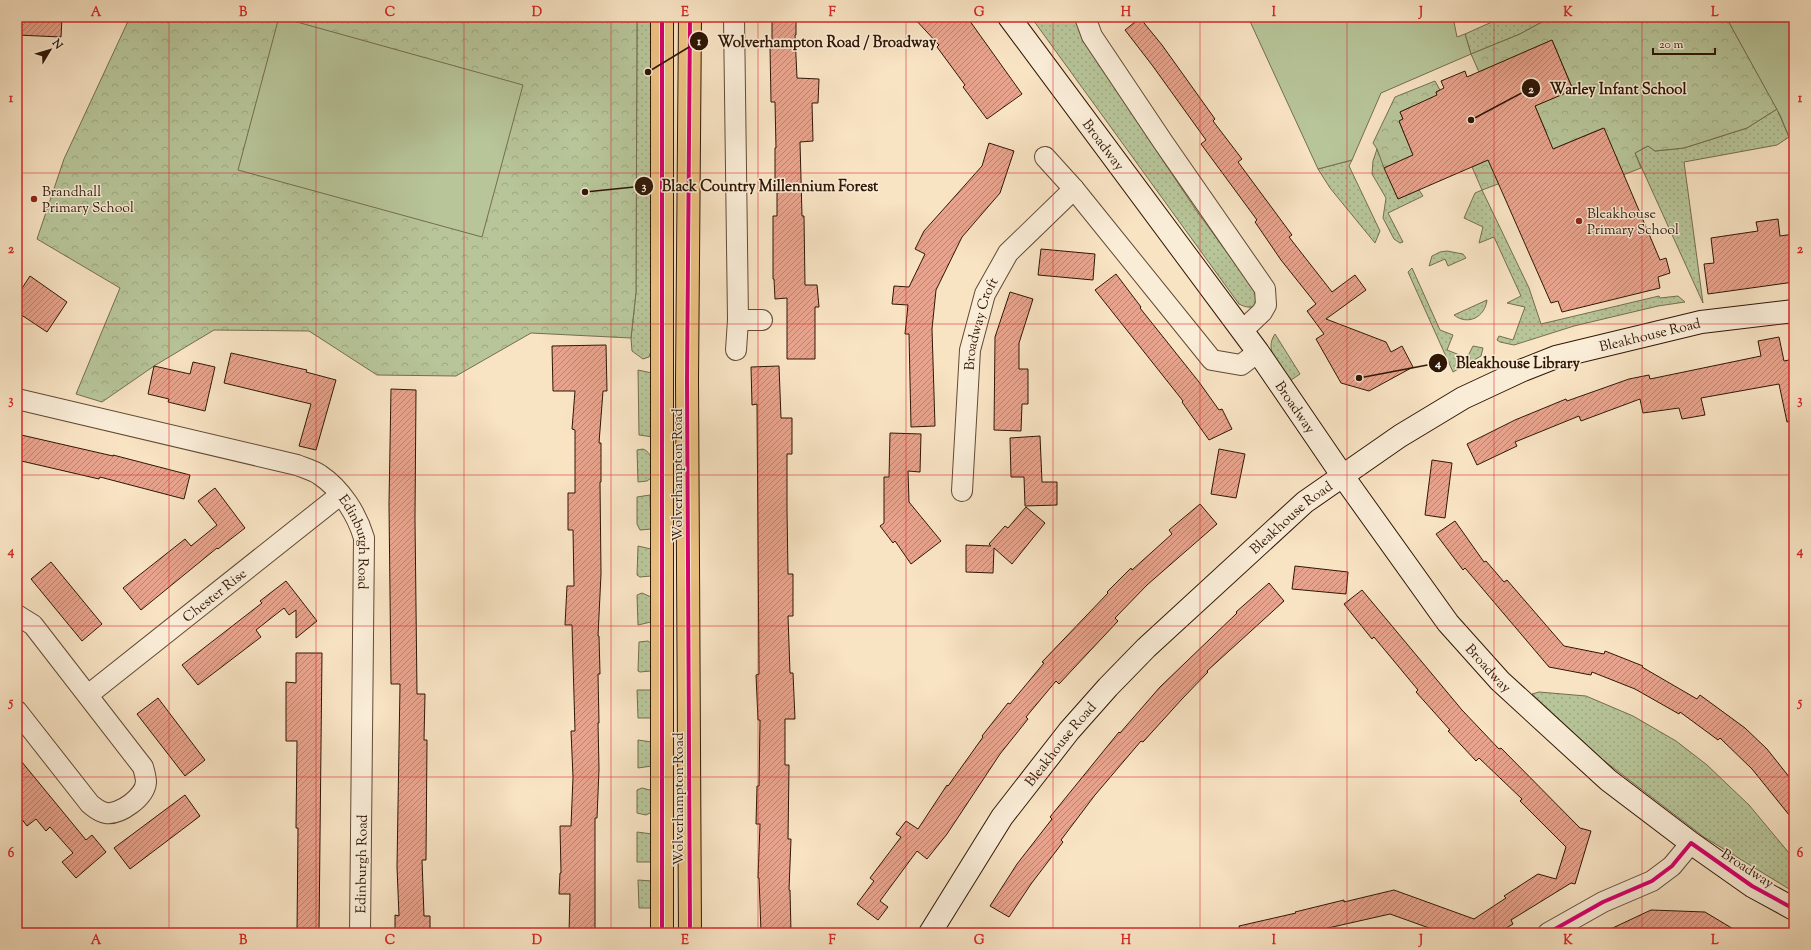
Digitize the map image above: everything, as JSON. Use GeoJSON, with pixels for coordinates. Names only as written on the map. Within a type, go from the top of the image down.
{"type":"FeatureCollection","features":[{"type":"Feature","properties":{"kind":"highway","name":"Wolverhampton Road"},"geometry":{"type":"LineString","coordinates":[[662,17],[662,933]]}},
{"type":"Feature","properties":{"kind":"highway","name":"Wolverhampton Road"},"geometry":{"type":"LineString","coordinates":[[690,17],[687,397],[690,933]]}},
{"type":"Feature","properties":{"kind":"street"},"geometry":{"type":"LineString","coordinates":[[734,17],[738,320],[736,350]]}},
{"type":"Feature","properties":{"kind":"street","name":"Broadway"},"geometry":{"type":"LineString","coordinates":[[1009,17],[1258,352],[1342,475],[1448,623],[1500,681],[1608,780],[1691,843],[1752,886],[1794,909]]}},
{"type":"Feature","properties":{"kind":"street"},"geometry":{"type":"LineString","coordinates":[[1085,17],[1092,36],[1163,142],[1265,289],[1266,305],[1262,312],[1242,331]]}},
{"type":"Feature","properties":{"kind":"street"},"geometry":{"type":"LineString","coordinates":[[1045,157],[1074,189],[1212,360],[1242,365],[1258,352]]}},
{"type":"Feature","properties":{"kind":"street","name":"Broadway Croft"},"geometry":{"type":"LineString","coordinates":[[962,491],[970,350],[985,294],[1008,253],[1074,189]]}},
{"type":"Feature","properties":{"kind":"street","name":"Bleakhouse Road"},"geometry":{"type":"LineString","coordinates":[[930,933],[1002,817],[1069,731],[1108,687],[1146,648],[1305,502],[1342,475],[1400,436],[1463,398],[1523,370],[1556,357],[1701,322],[1794,311]]}},
{"type":"Feature","properties":{"kind":"street"},"geometry":{"type":"LineString","coordinates":[[738,320],[762,320]]}},
{"type":"Feature","properties":{"kind":"street","name":"Edinburgh Road"},"geometry":{"type":"LineString","coordinates":[[17,399],[297,464],[318,474],[333,485],[360,525],[364,538],[360,933]]}},
{"type":"Feature","properties":{"kind":"street","name":"Chester Rise"},"geometry":{"type":"LineString","coordinates":[[88,695],[340,495]]}},
{"type":"Feature","properties":{"kind":"street"},"geometry":{"type":"LineString","coordinates":[[17,615],[33,625],[143,766],[146,782],[144,790],[129,804],[116,812],[108,814],[99,812],[90,804],[17,711]]}},
{"type":"Feature","properties":{"kind":"street"},"geometry":{"type":"LineString","coordinates":[[1548,933],[1603,902],[1652,881],[1672,866],[1691,843]]}},
{"type":"Feature","properties":{"kind":"green space"},"geometry":{"type":"Polygon","coordinates":[[[130,17],[637,17],[636,292],[631,338],[531,333],[456,376],[377,375],[309,331],[214,330],[154,366],[102,402],[76,394],[120,288],[37,239],[64,159],[130,17]]]}},
{"type":"Feature","properties":{"kind":"green space"},"geometry":{"type":"Polygon","coordinates":[[[279,17],[523,85],[482,237],[238,170],[279,17]]]}},
{"type":"Feature","properties":{"kind":"green space"},"geometry":{"type":"Polygon","coordinates":[[[637,17],[651,17],[652,349],[649,357],[643,359],[632,351],[631,338],[636,292],[637,17]]]}},
{"type":"Feature","properties":{"kind":"green space"},"geometry":{"type":"Polygon","coordinates":[[[1031,17],[1074,17],[1098,63],[1196,210],[1255,291],[1259,305],[1249,307],[1239,304],[1031,17]]]}},
{"type":"Feature","properties":{"kind":"green space"},"geometry":{"type":"Polygon","coordinates":[[[1248,17],[1453,17],[1457,37],[1465,34],[1471,54],[1381,93],[1352,160],[1318,169],[1248,17]]]}},
{"type":"Feature","properties":{"kind":"green space"},"geometry":{"type":"Polygon","coordinates":[[[1503,17],[1551,17],[1520,34],[1471,54],[1465,34],[1503,17]]]}},
{"type":"Feature","properties":{"kind":"green space"},"geometry":{"type":"Polygon","coordinates":[[[1551,17],[1726,17],[1777,109],[1747,128],[1684,148],[1655,151],[1648,146],[1635,153],[1641,168],[1623,175],[1603,128],[1522,162],[1498,184],[1482,190],[1472,167],[1547,134],[1535,106],[1573,89],[1552,40],[1479,72],[1471,54],[1520,34],[1551,17]]]}},
{"type":"Feature","properties":{"kind":"green space"},"geometry":{"type":"Polygon","coordinates":[[[1726,17],[1794,17],[1794,135],[1789,137],[1780,115],[1726,17]]]}},
{"type":"Feature","properties":{"kind":"green space"},"geometry":{"type":"Polygon","coordinates":[[[1435,81],[1440,90],[1436,92],[1439,100],[1413,106],[1400,112],[1403,119],[1399,121],[1413,155],[1384,168],[1377,149],[1373,143],[1395,97],[1435,81]]]}},
{"type":"Feature","properties":{"kind":"green space"},"geometry":{"type":"Polygon","coordinates":[[[1777,109],[1789,137],[1777,145],[1684,162],[1703,303],[1635,153],[1648,146],[1655,151],[1684,148],[1747,128],[1777,109]]]}},
{"type":"Feature","properties":{"kind":"green space"},"geometry":{"type":"Polygon","coordinates":[[[1377,149],[1398,199],[1419,190],[1423,196],[1388,213],[1403,242],[1400,243],[1394,239],[1383,218],[1386,198],[1372,174],[1373,161],[1377,149]]]}},
{"type":"Feature","properties":{"kind":"green space"},"geometry":{"type":"Polygon","coordinates":[[[1352,160],[1349,166],[1380,231],[1375,243],[1330,188],[1318,169],[1352,160]]]}},
{"type":"Feature","properties":{"kind":"green space"},"geometry":{"type":"Polygon","coordinates":[[[1482,190],[1529,288],[1541,324],[1659,296],[1660,298],[1678,296],[1685,302],[1658,306],[1574,326],[1514,345],[1500,342],[1497,340],[1499,336],[1513,340],[1525,307],[1507,303],[1521,296],[1494,237],[1479,243],[1483,227],[1464,218],[1475,193],[1482,190]]]}},
{"type":"Feature","properties":{"kind":"green space"},"geometry":{"type":"Polygon","coordinates":[[[1447,251],[1463,254],[1466,258],[1448,266],[1445,259],[1429,266],[1432,256],[1440,252],[1447,251]]]}},
{"type":"Feature","properties":{"kind":"green space"},"geometry":{"type":"Polygon","coordinates":[[[1412,268],[1440,330],[1453,335],[1447,350],[1467,358],[1473,346],[1483,348],[1481,356],[1453,372],[1408,272],[1412,268]]]}},
{"type":"Feature","properties":{"kind":"green space"},"geometry":{"type":"Polygon","coordinates":[[[1487,300],[1483,311],[1475,318],[1465,320],[1454,315],[1487,300]]]}},
{"type":"Feature","properties":{"kind":"green space"},"geometry":{"type":"Polygon","coordinates":[[[1275,334],[1300,374],[1291,380],[1278,364],[1272,353],[1272,340],[1275,334]]]}},
{"type":"Feature","properties":{"kind":"green space"},"geometry":{"type":"Polygon","coordinates":[[[638,370],[652,373],[653,437],[639,435],[638,370]]]}},
{"type":"Feature","properties":{"kind":"green space"},"geometry":{"type":"Polygon","coordinates":[[[643,449],[647,451],[651,458],[651,478],[647,481],[638,482],[637,450],[643,449]]]}},
{"type":"Feature","properties":{"kind":"green space"},"geometry":{"type":"Polygon","coordinates":[[[650,495],[651,529],[640,530],[637,524],[637,497],[650,495]]]}},
{"type":"Feature","properties":{"kind":"green space"},"geometry":{"type":"Polygon","coordinates":[[[638,546],[651,549],[651,576],[640,577],[637,575],[638,546]]]}},
{"type":"Feature","properties":{"kind":"green space"},"geometry":{"type":"Polygon","coordinates":[[[642,593],[651,597],[654,620],[638,625],[637,595],[642,593]]]}},
{"type":"Feature","properties":{"kind":"green space"},"geometry":{"type":"Polygon","coordinates":[[[648,641],[652,644],[651,671],[640,672],[638,671],[639,642],[648,641]]]}},
{"type":"Feature","properties":{"kind":"green space"},"geometry":{"type":"Polygon","coordinates":[[[637,690],[651,690],[652,718],[638,718],[637,690]]]}},
{"type":"Feature","properties":{"kind":"green space"},"geometry":{"type":"Polygon","coordinates":[[[1539,692],[1586,696],[1633,716],[1676,741],[1707,765],[1749,805],[1789,853],[1794,863],[1794,892],[1704,837],[1603,760],[1532,694],[1539,692]]]}},
{"type":"Feature","properties":{"kind":"green space"},"geometry":{"type":"Polygon","coordinates":[[[638,740],[652,742],[652,766],[638,768],[638,740]]]}},
{"type":"Feature","properties":{"kind":"green space"},"geometry":{"type":"Polygon","coordinates":[[[642,788],[650,790],[652,793],[652,812],[646,815],[637,813],[637,790],[642,788]]]}},
{"type":"Feature","properties":{"kind":"green space"},"geometry":{"type":"Polygon","coordinates":[[[637,832],[652,834],[651,862],[637,862],[637,832]]]}},
{"type":"Feature","properties":{"kind":"green space"},"geometry":{"type":"Polygon","coordinates":[[[638,880],[652,881],[651,908],[639,908],[638,880]]]}},
{"type":"Feature","properties":{"kind":"building"},"geometry":{"type":"Polygon","coordinates":[[[17,17],[62,17],[61,37],[17,35],[17,17]]]}},
{"type":"Feature","properties":{"kind":"building"},"geometry":{"type":"Polygon","coordinates":[[[772,17],[796,17],[795,35],[797,78],[819,79],[818,103],[812,103],[813,141],[800,142],[802,216],[804,216],[805,285],[817,285],[819,307],[815,307],[815,359],[787,359],[787,298],[775,299],[773,279],[773,216],[777,216],[777,180],[775,180],[775,102],[771,102],[770,47],[772,47],[772,17]]]}},
{"type":"Feature","properties":{"kind":"building"},"geometry":{"type":"Polygon","coordinates":[[[913,17],[967,17],[1022,94],[987,119],[963,87],[965,85],[937,47],[939,45],[913,17]]]}},
{"type":"Feature","properties":{"kind":"building"},"geometry":{"type":"Polygon","coordinates":[[[1140,18],[1162,45],[1215,119],[1213,121],[1242,159],[1238,162],[1292,235],[1289,237],[1332,292],[1355,275],[1366,290],[1326,319],[1386,342],[1391,352],[1402,346],[1413,367],[1369,391],[1341,383],[1316,339],[1324,334],[1307,311],[1316,304],[1281,260],[1255,222],[1257,220],[1201,144],[1206,140],[1125,30],[1140,18]]]}},
{"type":"Feature","properties":{"kind":"building"},"geometry":{"type":"Polygon","coordinates":[[[1552,40],[1573,90],[1535,106],[1553,149],[1604,128],[1660,260],[1666,258],[1670,273],[1658,277],[1660,288],[1562,312],[1558,301],[1551,303],[1488,160],[1398,199],[1384,168],[1413,155],[1399,121],[1403,119],[1400,112],[1437,95],[1436,92],[1444,88],[1441,81],[1465,71],[1467,77],[1552,40]]]}},
{"type":"Feature","properties":{"kind":"building"},"geometry":{"type":"Polygon","coordinates":[[[989,143],[1014,151],[1000,193],[962,237],[936,290],[932,329],[935,426],[911,427],[909,334],[905,334],[908,305],[892,304],[894,286],[909,287],[925,254],[915,249],[924,231],[982,166],[989,143]]]}},
{"type":"Feature","properties":{"kind":"building"},"geometry":{"type":"Polygon","coordinates":[[[1778,219],[1780,236],[1794,234],[1794,282],[1708,294],[1704,264],[1714,263],[1711,238],[1758,231],[1756,222],[1778,219]]]}},
{"type":"Feature","properties":{"kind":"building"},"geometry":{"type":"Polygon","coordinates":[[[1041,249],[1095,254],[1093,280],[1038,275],[1041,249]]]}},
{"type":"Feature","properties":{"kind":"building"},"geometry":{"type":"Polygon","coordinates":[[[1116,274],[1141,307],[1140,308],[1199,382],[1219,410],[1222,409],[1232,429],[1209,440],[1182,402],[1183,401],[1095,290],[1116,274]]]}},
{"type":"Feature","properties":{"kind":"building"},"geometry":{"type":"Polygon","coordinates":[[[30,276],[67,302],[47,332],[17,312],[17,296],[30,276]]]}},
{"type":"Feature","properties":{"kind":"building"},"geometry":{"type":"Polygon","coordinates":[[[1010,292],[1033,299],[1019,343],[1019,369],[1028,369],[1028,404],[1022,404],[1021,431],[994,430],[995,337],[1010,292]]]}},
{"type":"Feature","properties":{"kind":"building"},"geometry":{"type":"Polygon","coordinates":[[[1779,337],[1784,361],[1794,359],[1794,421],[1787,422],[1779,384],[1701,398],[1705,415],[1682,419],[1679,408],[1643,413],[1640,399],[1581,421],[1579,416],[1515,442],[1517,446],[1477,465],[1467,444],[1515,420],[1566,399],[1567,401],[1629,379],[1649,375],[1650,379],[1761,356],[1758,341],[1779,337]]]}},
{"type":"Feature","properties":{"kind":"building"},"geometry":{"type":"Polygon","coordinates":[[[606,345],[607,391],[603,391],[599,443],[601,443],[601,574],[598,636],[600,674],[598,674],[599,769],[597,818],[595,818],[595,933],[569,933],[570,894],[559,894],[561,873],[560,826],[571,826],[573,777],[571,731],[575,731],[572,625],[565,625],[567,586],[574,586],[573,530],[568,530],[568,493],[575,493],[575,430],[572,429],[575,391],[553,391],[552,346],[606,345]]]}},
{"type":"Feature","properties":{"kind":"building"},"geometry":{"type":"Polygon","coordinates":[[[231,353],[307,370],[306,372],[336,380],[316,450],[299,446],[311,404],[224,383],[231,353]]]}},
{"type":"Feature","properties":{"kind":"building"},"geometry":{"type":"Polygon","coordinates":[[[193,362],[215,367],[205,411],[168,402],[169,399],[148,394],[154,366],[190,374],[193,362]]]}},
{"type":"Feature","properties":{"kind":"building"},"geometry":{"type":"Polygon","coordinates":[[[779,366],[781,418],[792,418],[792,454],[787,454],[787,510],[788,574],[793,574],[793,616],[788,616],[790,673],[793,673],[795,719],[785,719],[785,765],[789,765],[788,839],[791,839],[789,890],[791,932],[761,932],[758,878],[760,824],[756,824],[757,786],[759,786],[760,720],[758,720],[756,675],[759,674],[757,404],[752,405],[751,367],[779,366]]]}},
{"type":"Feature","properties":{"kind":"building"},"geometry":{"type":"Polygon","coordinates":[[[391,389],[416,390],[415,519],[417,694],[425,694],[424,740],[427,740],[426,860],[422,860],[424,916],[430,916],[430,933],[395,933],[395,915],[399,916],[397,867],[400,684],[391,684],[389,503],[391,389]]]}},
{"type":"Feature","properties":{"kind":"building"},"geometry":{"type":"Polygon","coordinates":[[[890,433],[921,434],[920,472],[908,471],[909,502],[941,541],[911,564],[895,541],[893,543],[880,526],[884,523],[884,477],[889,477],[890,433]]]}},
{"type":"Feature","properties":{"kind":"building"},"geometry":{"type":"Polygon","coordinates":[[[17,434],[113,455],[190,475],[184,499],[100,477],[99,479],[17,460],[17,434]]]}},
{"type":"Feature","properties":{"kind":"building"},"geometry":{"type":"Polygon","coordinates":[[[1040,436],[1042,482],[1057,482],[1057,505],[1025,506],[1024,477],[1011,477],[1010,438],[1040,436]]]}},
{"type":"Feature","properties":{"kind":"building"},"geometry":{"type":"Polygon","coordinates":[[[1219,449],[1245,454],[1236,498],[1211,494],[1219,449]]]}},
{"type":"Feature","properties":{"kind":"building"},"geometry":{"type":"Polygon","coordinates":[[[1432,460],[1452,463],[1445,518],[1425,515],[1432,460]]]}},
{"type":"Feature","properties":{"kind":"building"},"geometry":{"type":"Polygon","coordinates":[[[215,488],[245,528],[218,549],[217,548],[141,610],[123,588],[185,539],[191,546],[217,525],[198,501],[215,488]]]}},
{"type":"Feature","properties":{"kind":"building"},"geometry":{"type":"Polygon","coordinates":[[[1200,504],[1217,524],[1147,585],[1115,618],[1118,621],[1059,684],[1056,681],[1026,717],[1028,719],[1000,754],[947,834],[927,859],[917,851],[880,901],[888,907],[878,920],[857,904],[874,881],[870,878],[901,837],[896,834],[906,821],[918,829],[947,785],[948,786],[983,737],[982,736],[1008,703],[1010,704],[1044,663],[1042,662],[1131,568],[1132,570],[1172,534],[1169,530],[1200,504]]]}},
{"type":"Feature","properties":{"kind":"building"},"geometry":{"type":"Polygon","coordinates":[[[1026,507],[1045,523],[1012,564],[994,548],[993,573],[966,572],[966,545],[991,546],[989,544],[1005,526],[1008,528],[1026,507]]]}},
{"type":"Feature","properties":{"kind":"building"},"geometry":{"type":"Polygon","coordinates":[[[1455,521],[1484,562],[1486,561],[1504,582],[1507,580],[1564,646],[1604,654],[1605,651],[1643,666],[1642,667],[1697,699],[1700,695],[1745,728],[1767,749],[1794,783],[1794,821],[1752,769],[1720,738],[1718,740],[1680,712],[1679,714],[1635,689],[1592,672],[1591,675],[1549,667],[1465,568],[1463,570],[1436,534],[1455,521]]]}},
{"type":"Feature","properties":{"kind":"building"},"geometry":{"type":"Polygon","coordinates":[[[51,562],[102,624],[82,641],[31,579],[51,562]]]}},
{"type":"Feature","properties":{"kind":"building"},"geometry":{"type":"Polygon","coordinates":[[[1295,566],[1348,572],[1346,594],[1292,589],[1295,566]]]}},
{"type":"Feature","properties":{"kind":"building"},"geometry":{"type":"Polygon","coordinates":[[[286,581],[317,621],[296,638],[296,610],[289,615],[284,608],[256,630],[261,637],[198,685],[182,665],[262,603],[260,601],[286,581]]]}},
{"type":"Feature","properties":{"kind":"building"},"geometry":{"type":"Polygon","coordinates":[[[1269,583],[1284,601],[1207,671],[1208,672],[1143,742],[1141,741],[1095,795],[1061,840],[1063,842],[1031,884],[1009,917],[990,906],[1017,864],[1052,819],[1050,817],[1119,732],[1120,733],[1160,687],[1237,613],[1236,612],[1269,583]]]}},
{"type":"Feature","properties":{"kind":"building"},"geometry":{"type":"Polygon","coordinates":[[[1362,590],[1462,710],[1499,749],[1501,748],[1580,828],[1591,831],[1575,884],[1571,883],[1511,920],[1513,924],[1503,930],[1506,931],[1506,933],[1443,933],[1390,914],[1306,933],[1240,933],[1239,926],[1344,900],[1344,902],[1394,890],[1474,919],[1506,898],[1504,896],[1538,874],[1556,879],[1566,847],[1520,801],[1522,799],[1479,758],[1476,761],[1448,731],[1450,730],[1416,692],[1418,690],[1374,637],[1372,639],[1344,604],[1362,590]]]}},
{"type":"Feature","properties":{"kind":"building"},"geometry":{"type":"Polygon","coordinates":[[[296,653],[322,653],[319,933],[297,933],[297,741],[286,741],[286,682],[296,683],[296,653]]]}},
{"type":"Feature","properties":{"kind":"building"},"geometry":{"type":"Polygon","coordinates":[[[158,698],[205,760],[185,776],[137,714],[158,698]]]}},
{"type":"Feature","properties":{"kind":"building"},"geometry":{"type":"Polygon","coordinates":[[[17,756],[86,840],[92,835],[106,852],[76,878],[62,862],[73,853],[50,827],[46,831],[36,819],[27,826],[17,813],[17,756]]]}},
{"type":"Feature","properties":{"kind":"building"},"geometry":{"type":"Polygon","coordinates":[[[185,795],[200,816],[130,869],[114,848],[185,795]]]}},
{"type":"Feature","properties":{"kind":"building"},"geometry":{"type":"Polygon","coordinates":[[[1651,910],[1705,912],[1740,933],[1602,933],[1651,910]]]}},
{"type":"Feature","properties":{"kind":"cycle path"},"geometry":{"type":"LineString","coordinates":[[662,17],[662,933]]}},
{"type":"Feature","properties":{"kind":"cycle path"},"geometry":{"type":"LineString","coordinates":[[690,17],[687,381],[690,933]]}},
{"type":"Feature","properties":{"kind":"cycle path"},"geometry":{"type":"LineString","coordinates":[[1548,933],[1603,902],[1652,881],[1672,866],[1691,843],[1752,886],[1794,909]]}},
{"type":"Feature","properties":{"kind":"place","name":"Wolverhampton Road / Broadway"},"geometry":{"type":"Point","coordinates":[648,72]}},
{"type":"Feature","properties":{"kind":"place","name":"Warley Infant School"},"geometry":{"type":"Point","coordinates":[1471,120]}},
{"type":"Feature","properties":{"kind":"place","name":"Black Country Millennium Forest"},"geometry":{"type":"Point","coordinates":[585,192]}},
{"type":"Feature","properties":{"kind":"place","name":"Brandhall Primary School"},"geometry":{"type":"Point","coordinates":[34,199]}},
{"type":"Feature","properties":{"kind":"place","name":"Bleakhouse Primary School"},"geometry":{"type":"Point","coordinates":[1579,221]}},
{"type":"Feature","properties":{"kind":"place","name":"Bleakhouse Library"},"geometry":{"type":"Point","coordinates":[1359,378]}}]}
